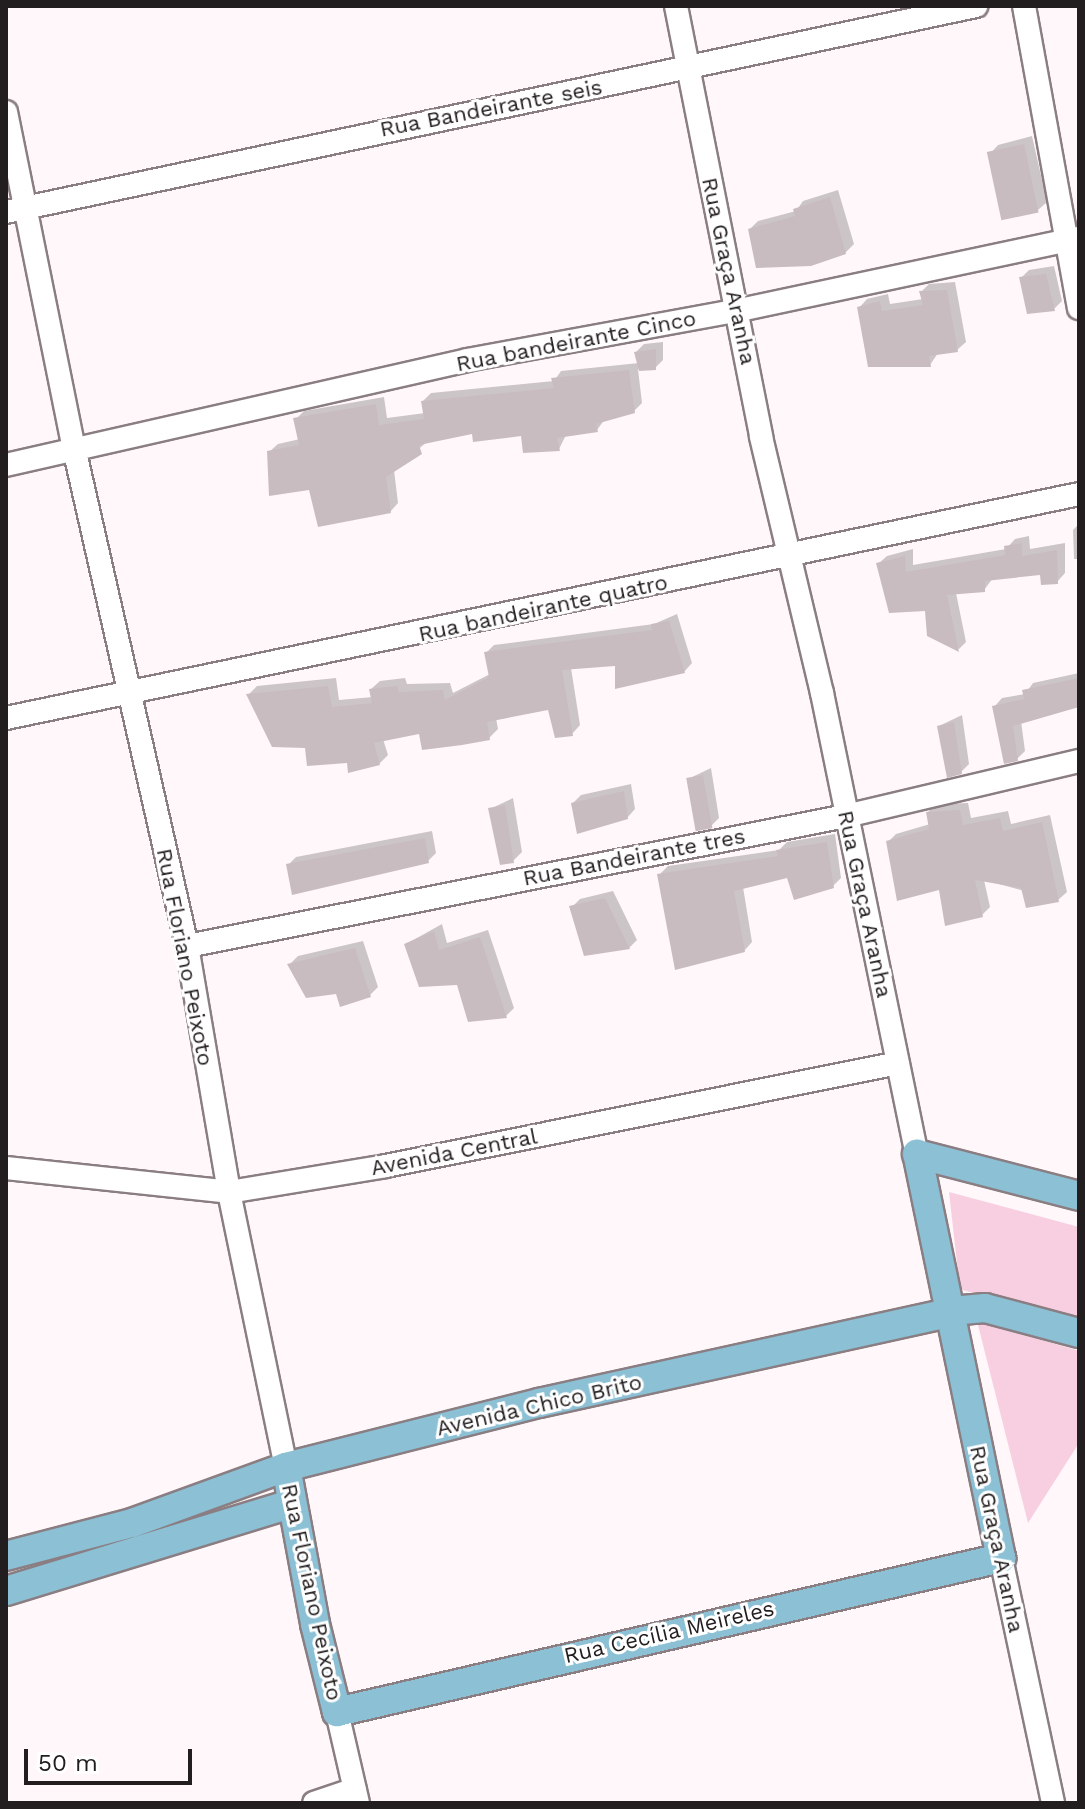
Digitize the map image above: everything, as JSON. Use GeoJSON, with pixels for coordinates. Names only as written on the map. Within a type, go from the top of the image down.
{"type":"FeatureCollection","features":[{"type":"Feature","properties":{"kind":"main road"},"geometry":{"type":"LineString","coordinates":[[917,1154],[1079,1196]]}},
{"type":"Feature","properties":{"kind":"main road","name":"Rua Graça Aranha"},"geometry":{"type":"LineString","coordinates":[[917,1154],[1001,1558]]}},
{"type":"Feature","properties":{"kind":"main road","name":"Avenida Chico Brito"},"geometry":{"type":"LineString","coordinates":[[6,1556],[132,1523],[286,1467],[539,1403],[950,1313],[985,1308],[1079,1333]]}},
{"type":"Feature","properties":{"kind":"main road","name":"Rua Floriano Peixoto"},"geometry":{"type":"LineString","coordinates":[[286,1467],[290,1504],[337,1712]]}},
{"type":"Feature","properties":{"kind":"main road"},"geometry":{"type":"LineString","coordinates":[[6,1591],[290,1504]]}},
{"type":"Feature","properties":{"kind":"main road","name":"Rua Cecília Meireles"},"geometry":{"type":"LineString","coordinates":[[337,1712],[1001,1558]]}},
{"type":"Feature","properties":{"kind":"street","name":"Rua Graça Aranha"},"geometry":{"type":"LineString","coordinates":[[676,6],[740,310],[761,437],[791,556],[917,1154]]}},
{"type":"Feature","properties":{"kind":"street","name":"Rua Bandeirante seis"},"geometry":{"type":"LineString","coordinates":[[16,210],[263,154],[689,69],[976,6]]}},
{"type":"Feature","properties":{"kind":"street"},"geometry":{"type":"LineString","coordinates":[[1024,6],[1072,240],[1079,308]]}},
{"type":"Feature","properties":{"kind":"street","name":"Rua Floriano Peixoto"},"geometry":{"type":"LineString","coordinates":[[6,112],[16,210],[74,448],[187,946],[229,1192],[286,1467]]}},
{"type":"Feature","properties":{"kind":"street","name":"Rua bandeirante Cinco"},"geometry":{"type":"LineString","coordinates":[[6,465],[467,360],[740,310],[1072,240]]}},
{"type":"Feature","properties":{"kind":"street","name":"Rua bandeirante quatro"},"geometry":{"type":"LineString","coordinates":[[6,718],[1079,494]]}},
{"type":"Feature","properties":{"kind":"street","name":"Rua Bandeirante tres"},"geometry":{"type":"LineString","coordinates":[[187,946],[846,816],[1079,761]]}},
{"type":"Feature","properties":{"kind":"street","name":"Avenida Central"},"geometry":{"type":"LineString","coordinates":[[6,1168],[229,1192],[898,1063]]}},
{"type":"Feature","properties":{"kind":"street","name":"Rua Graça Aranha"},"geometry":{"type":"LineString","coordinates":[[1001,1558],[1053,1803]]}},
{"type":"Feature","properties":{"kind":"street","name":"Rua Floriano Peixoto"},"geometry":{"type":"LineString","coordinates":[[337,1712],[357,1796]]}},
{"type":"Feature","properties":{"kind":"street"},"geometry":{"type":"LineString","coordinates":[[314,1803],[357,1796]]}},
{"type":"Feature","properties":{"kind":"shaded area"},"geometry":{"type":"Polygon","coordinates":[[[949,1192],[1079,1227],[1079,1326],[960,1289],[949,1192]]]}},
{"type":"Feature","properties":{"kind":"shaded area"},"geometry":{"type":"Polygon","coordinates":[[[977,1321],[1079,1351],[1079,1443],[1028,1523],[977,1321]]]}},
{"type":"Feature","properties":{"kind":"building"},"geometry":{"type":"Polygon","coordinates":[[[1024,144],[1039,212],[1001,220],[987,152],[1024,144]]]}},
{"type":"Feature","properties":{"kind":"building"},"geometry":{"type":"Polygon","coordinates":[[[830,197],[846,254],[811,266],[756,268],[748,229],[795,216],[793,209],[830,197]]]}},
{"type":"Feature","properties":{"kind":"building"},"geometry":{"type":"Polygon","coordinates":[[[1046,274],[1055,311],[1027,314],[1019,277],[1046,274]]]}},
{"type":"Feature","properties":{"kind":"building"},"geometry":{"type":"Polygon","coordinates":[[[947,290],[958,352],[929,356],[931,367],[868,367],[857,307],[880,301],[882,311],[923,305],[919,291],[947,290]]]}},
{"type":"Feature","properties":{"kind":"building"},"geometry":{"type":"Polygon","coordinates":[[[656,349],[656,370],[639,371],[634,352],[656,349]]]}},
{"type":"Feature","properties":{"kind":"building"},"geometry":{"type":"Polygon","coordinates":[[[629,370],[635,413],[596,424],[598,432],[557,438],[560,451],[523,453],[521,436],[473,442],[472,434],[419,445],[422,454],[386,477],[391,513],[318,527],[309,490],[269,496],[267,451],[299,445],[293,418],[376,404],[379,425],[424,419],[421,401],[554,388],[551,378],[629,370]]]}},
{"type":"Feature","properties":{"kind":"building"},"geometry":{"type":"Polygon","coordinates":[[[1022,543],[1022,556],[1057,550],[1058,584],[1041,585],[1040,575],[985,581],[985,592],[947,595],[959,652],[927,636],[925,611],[889,613],[876,563],[905,556],[906,572],[1005,555],[1004,546],[1022,543]]]}},
{"type":"Feature","properties":{"kind":"building"},"geometry":{"type":"Polygon","coordinates":[[[669,621],[685,673],[615,689],[615,666],[562,670],[573,736],[555,738],[548,710],[487,722],[490,740],[422,750],[419,734],[374,743],[380,765],[348,773],[347,763],[307,766],[305,748],[272,747],[246,694],[328,686],[332,707],[372,703],[369,689],[397,686],[399,692],[443,690],[445,700],[489,677],[484,652],[652,630],[651,624],[669,621]]]}},
{"type":"Feature","properties":{"kind":"building"},"geometry":{"type":"Polygon","coordinates":[[[1079,678],[1079,707],[1013,726],[1018,761],[1004,764],[992,706],[1024,699],[1022,690],[1079,678]]]}},
{"type":"Feature","properties":{"kind":"building"},"geometry":{"type":"Polygon","coordinates":[[[954,722],[962,774],[947,778],[937,726],[954,722]]]}},
{"type":"Feature","properties":{"kind":"building"},"geometry":{"type":"Polygon","coordinates":[[[703,775],[712,828],[696,831],[686,778],[703,775]]]}},
{"type":"Feature","properties":{"kind":"building"},"geometry":{"type":"Polygon","coordinates":[[[624,791],[628,819],[577,834],[571,803],[624,791]]]}},
{"type":"Feature","properties":{"kind":"building"},"geometry":{"type":"Polygon","coordinates":[[[505,805],[514,863],[500,865],[488,808],[505,805]]]}},
{"type":"Feature","properties":{"kind":"building"},"geometry":{"type":"Polygon","coordinates":[[[960,810],[963,825],[1000,818],[1003,831],[1042,822],[1059,902],[1026,908],[1021,888],[975,880],[983,917],[945,926],[939,890],[897,901],[886,841],[929,829],[926,812],[960,810]]]}},
{"type":"Feature","properties":{"kind":"building"},"geometry":{"type":"Polygon","coordinates":[[[425,838],[429,863],[292,895],[286,864],[425,838]]]}},
{"type":"Feature","properties":{"kind":"building"},"geometry":{"type":"Polygon","coordinates":[[[827,842],[834,888],[794,900],[787,878],[734,891],[745,952],[675,970],[657,874],[778,856],[776,850],[827,842]]]}},
{"type":"Feature","properties":{"kind":"building"},"geometry":{"type":"Polygon","coordinates":[[[605,898],[630,949],[584,956],[569,906],[605,898]]]}},
{"type":"Feature","properties":{"kind":"building"},"geometry":{"type":"Polygon","coordinates":[[[434,931],[439,950],[480,937],[507,1018],[468,1022],[457,985],[419,987],[404,944],[434,931]]]}},
{"type":"Feature","properties":{"kind":"building"},"geometry":{"type":"Polygon","coordinates":[[[355,948],[371,997],[340,1007],[336,994],[306,998],[287,964],[355,948]]]}}]}
